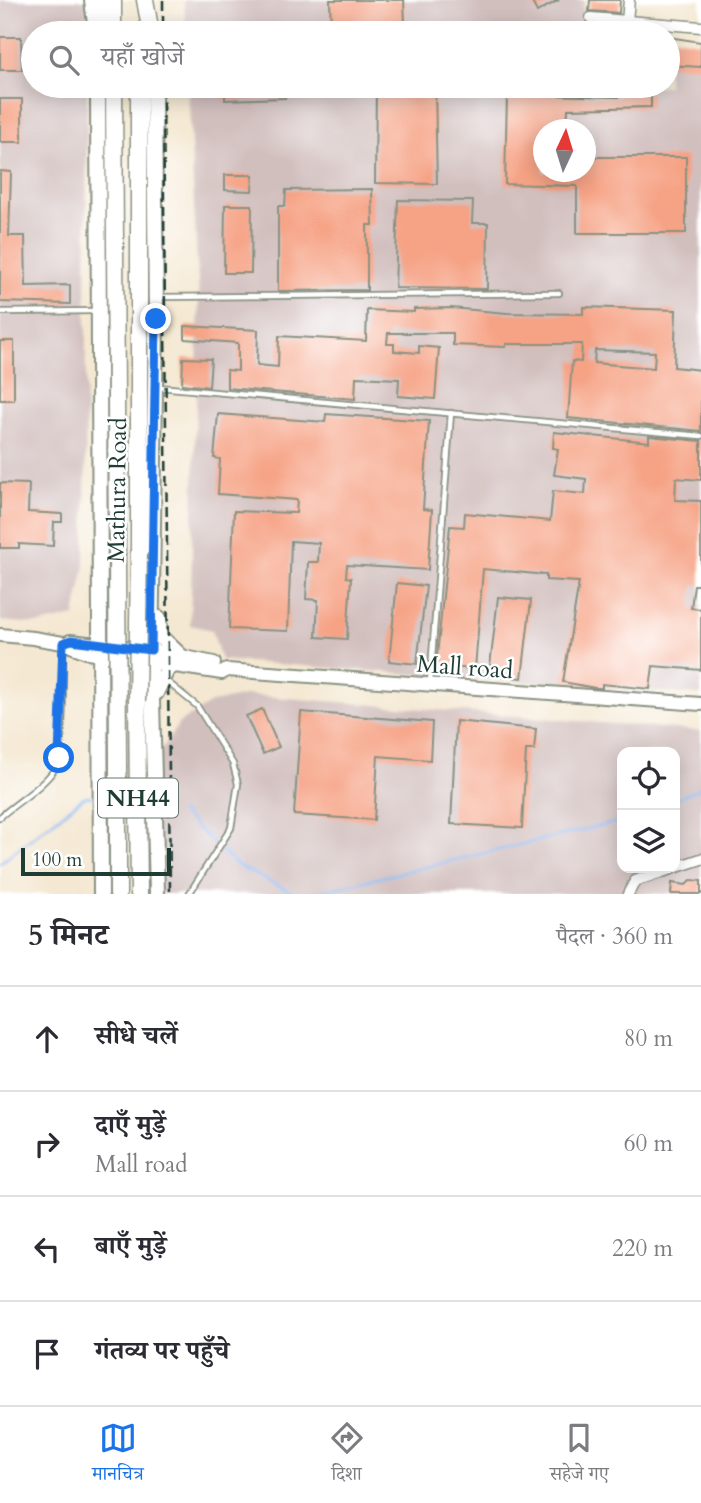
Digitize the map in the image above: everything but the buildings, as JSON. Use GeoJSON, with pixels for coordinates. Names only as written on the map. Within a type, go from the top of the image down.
{"type":"FeatureCollection","features":[{"type":"Feature","properties":{"kind":"highway"},"geometry":{"type":"LineString","coordinates":[[99,21],[102,0]]}},
{"type":"Feature","properties":{"kind":"highway"},"geometry":{"type":"LineString","coordinates":[[113,0],[113,21]]}},
{"type":"Feature","properties":{"kind":"highway"},"geometry":{"type":"LineString","coordinates":[[138,0],[138,21]]}},
{"type":"Feature","properties":{"kind":"highway"},"geometry":{"type":"LineString","coordinates":[[145,0],[149,21]]}},
{"type":"Feature","properties":{"kind":"highway","name":"Mathura Road"},"geometry":{"type":"LineString","coordinates":[[114,98],[118,894]]}},
{"type":"Feature","properties":{"kind":"highway","name":"Mathura Road"},"geometry":{"type":"LineString","coordinates":[[139,98],[139,894]]}},
{"type":"Feature","properties":{"kind":"main road"},"geometry":{"type":"LineString","coordinates":[[92,0],[95,21]]}},
{"type":"Feature","properties":{"kind":"main road"},"geometry":{"type":"LineString","coordinates":[[152,21],[153,0]]}},
{"type":"Feature","properties":{"kind":"main road"},"geometry":{"type":"LineString","coordinates":[[96,648],[100,563],[98,98]]}},
{"type":"Feature","properties":{"kind":"main road"},"geometry":{"type":"LineString","coordinates":[[154,98],[151,655],[157,894]]}},
{"type":"Feature","properties":{"kind":"main road"},"geometry":{"type":"LineString","coordinates":[[100,401],[92,485],[99,702],[101,894]]}},
{"type":"Feature","properties":{"kind":"main road"},"geometry":{"type":"LineString","coordinates":[[153,478],[160,510],[160,636],[179,661],[168,667],[153,708]]}},
{"type":"Feature","properties":{"kind":"main road"},"geometry":{"type":"LineString","coordinates":[[100,563],[106,578],[113,585],[124,588],[143,580],[152,560]]}},
{"type":"Feature","properties":{"kind":"main road"},"geometry":{"type":"LineString","coordinates":[[99,702],[112,681],[124,679],[144,688],[153,708]]}},
{"type":"Feature","properties":{"kind":"street"},"geometry":{"type":"LineString","coordinates":[[591,18],[627,21],[629,0]]}},
{"type":"Feature","properties":{"kind":"street"},"geometry":{"type":"LineString","coordinates":[[680,25],[701,27]]}},
{"type":"Feature","properties":{"kind":"street","name":"Mall road"},"geometry":{"type":"LineString","coordinates":[[0,635],[222,665],[227,670],[701,704]]}},
{"type":"Feature","properties":{"kind":"street"},"geometry":{"type":"LineString","coordinates":[[628,894],[635,881],[701,859]]}},
{"type":"Feature","properties":{"kind":"lane"},"geometry":{"type":"LineString","coordinates":[[155,297],[559,293]]}},
{"type":"Feature","properties":{"kind":"lane"},"geometry":{"type":"LineString","coordinates":[[0,312],[100,311]]}},
{"type":"Feature","properties":{"kind":"lane"},"geometry":{"type":"LineString","coordinates":[[154,387],[701,436]]}},
{"type":"Feature","properties":{"kind":"lane"},"geometry":{"type":"LineString","coordinates":[[430,686],[451,413]]}},
{"type":"Feature","properties":{"kind":"lane"},"geometry":{"type":"LineString","coordinates":[[0,817],[47,778],[57,765],[61,728],[63,643]]}},
{"type":"Feature","properties":{"kind":"lane"},"geometry":{"type":"LineString","coordinates":[[162,678],[197,706],[233,764],[238,797],[231,828],[189,894]]}},
{"type":"Feature","properties":{"kind":"shaded area"},"geometry":{"type":"Polygon","coordinates":[[[0,0],[88,0],[88,21],[21,21],[21,98],[87,98],[85,565],[75,616],[40,624],[0,621],[0,0]]]}},
{"type":"Feature","properties":{"kind":"shaded area"},"geometry":{"type":"Polygon","coordinates":[[[184,0],[584,0],[582,21],[185,21],[184,0]]]}},
{"type":"Feature","properties":{"kind":"shaded area"},"geometry":{"type":"Polygon","coordinates":[[[680,65],[701,67],[701,695],[221,660],[212,630],[190,625],[199,299],[189,98],[680,98],[680,65]]]}},
{"type":"Feature","properties":{"kind":"shaded area"},"geometry":{"type":"Polygon","coordinates":[[[249,695],[701,731],[701,894],[155,894],[155,760],[179,723],[211,703],[249,695]]]}},
{"type":"Feature","properties":{"kind":"waterway"},"geometry":{"type":"LineString","coordinates":[[680,797],[701,788]]}},
{"type":"Feature","properties":{"kind":"waterway"},"geometry":{"type":"LineString","coordinates":[[0,863],[84,797],[93,796]]}},
{"type":"Feature","properties":{"kind":"waterway"},"geometry":{"type":"LineString","coordinates":[[180,812],[238,866],[296,894]]}},
{"type":"Feature","properties":{"kind":"waterway"},"geometry":{"type":"LineString","coordinates":[[309,894],[617,822]]}},
{"type":"Feature","properties":{"kind":"railway"},"geometry":{"type":"LineString","coordinates":[[163,0],[163,21]]}},
{"type":"Feature","properties":{"kind":"railway"},"geometry":{"type":"LineString","coordinates":[[163,98],[170,894]]}},
{"type":"Feature","properties":{"kind":"route"},"geometry":{"type":"LineString","coordinates":[[59,758],[63,643],[71,640],[151,650],[156,319]]}}]}
